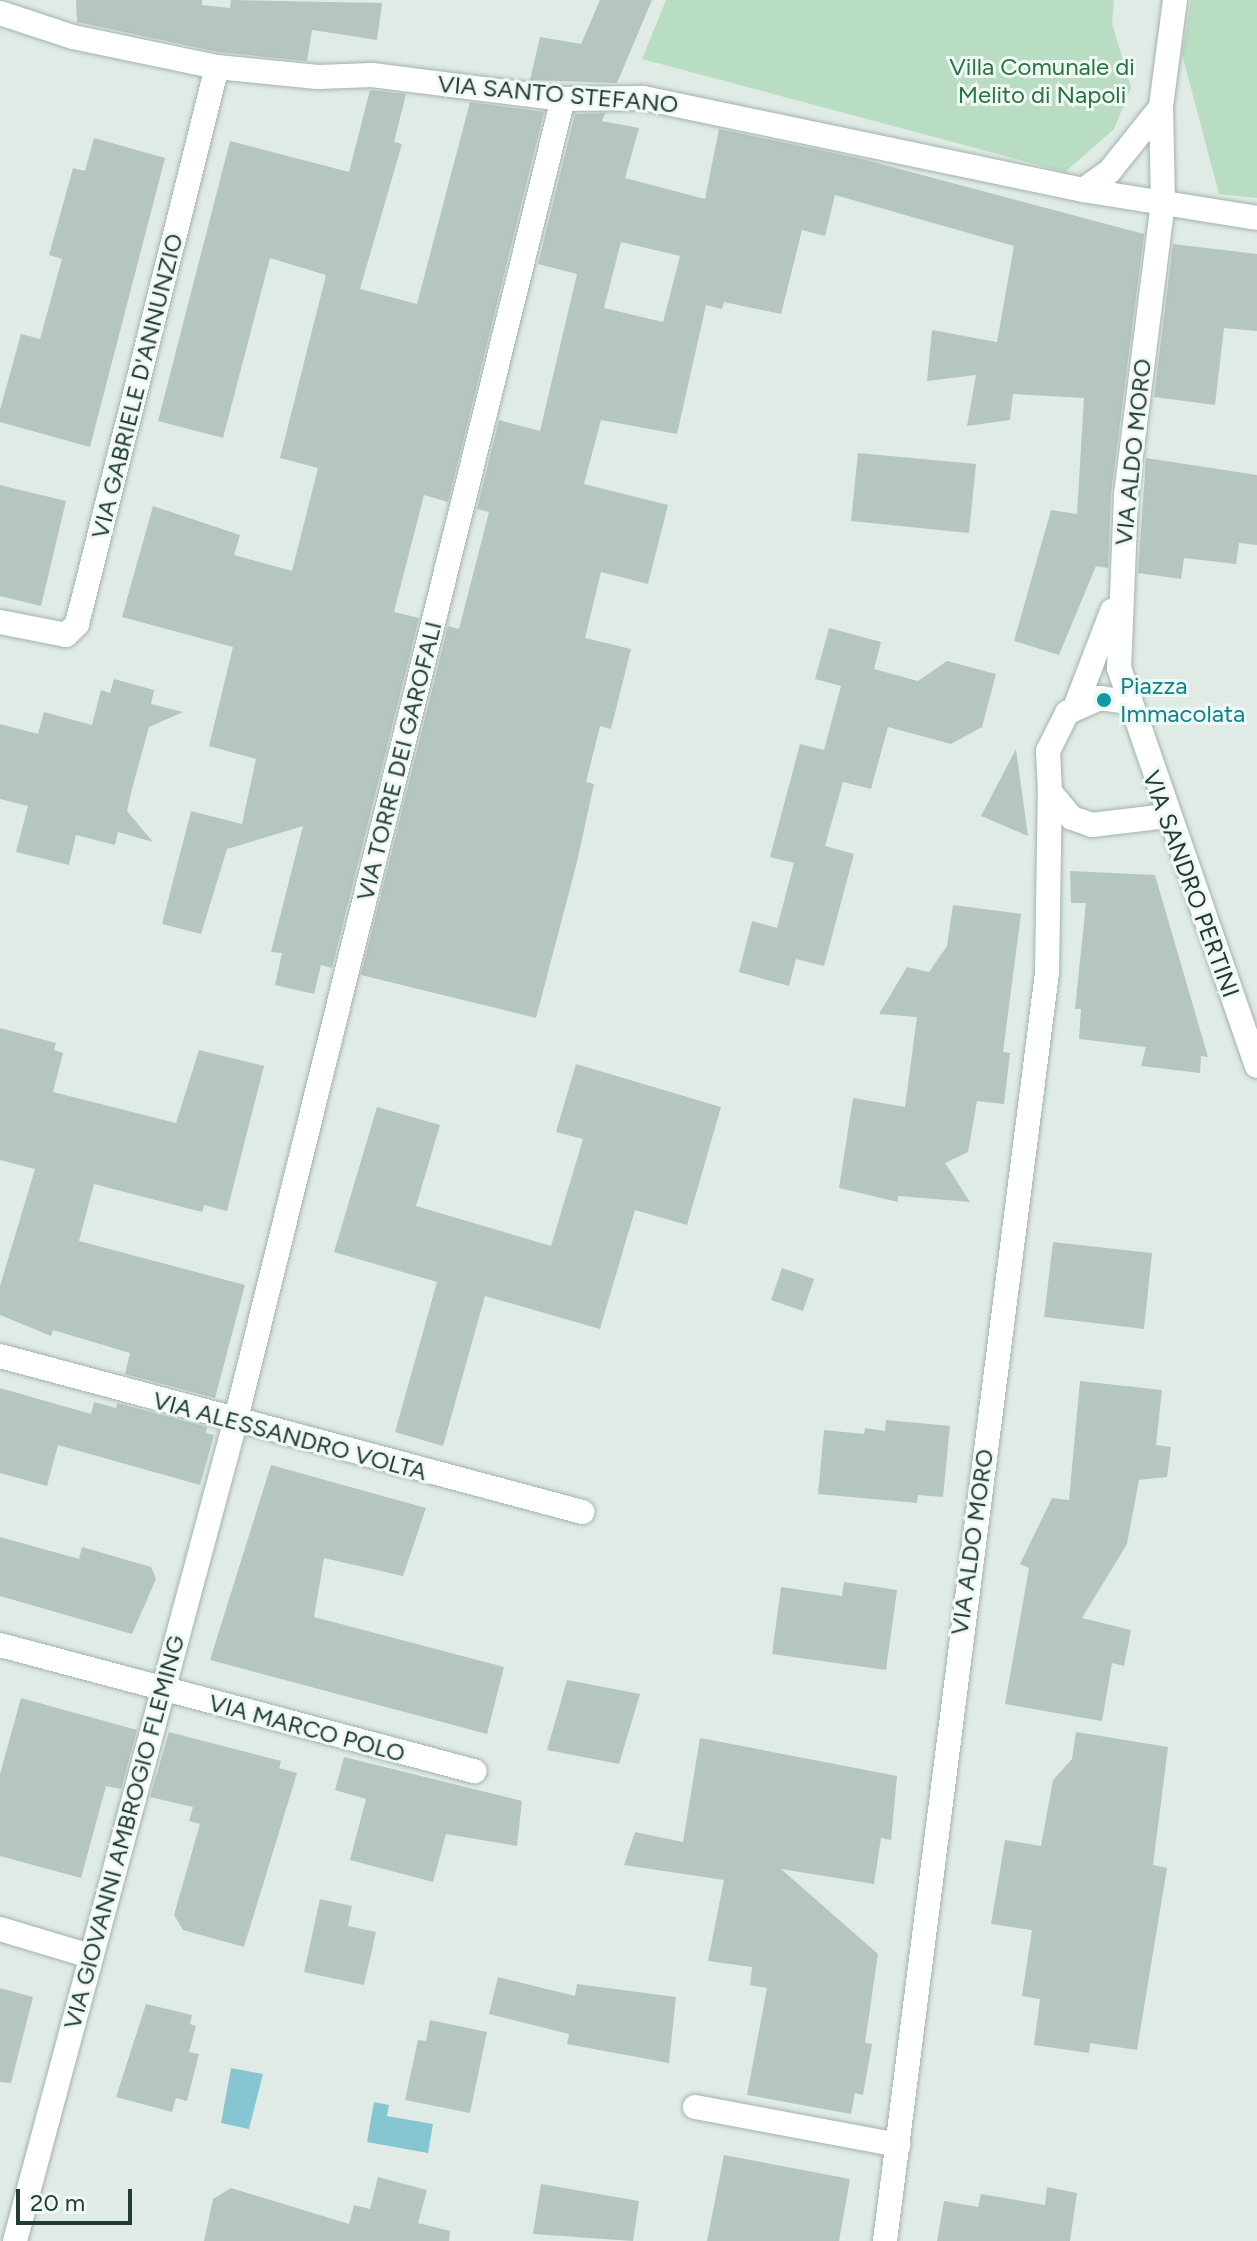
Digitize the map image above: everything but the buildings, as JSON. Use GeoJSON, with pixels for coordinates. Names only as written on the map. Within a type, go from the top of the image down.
{"type":"FeatureCollection","features":[{"type":"Feature","properties":{"kind":"street","name":"VIA ALDO MORO"},"geometry":{"type":"LineString","coordinates":[[1126,702],[1119,668],[1120,590],[1163,202],[1161,107],[1175,0]]}},
{"type":"Feature","properties":{"kind":"street","name":"VIA SANTO STEFANO"},"geometry":{"type":"LineString","coordinates":[[0,13],[73,37],[217,67],[318,77],[372,75],[563,99],[643,98],[1083,190],[1257,218]]}},
{"type":"Feature","properties":{"kind":"street","name":"VIA GABRIELE D'ANNUNZIO"},"geometry":{"type":"LineString","coordinates":[[0,622],[66,635],[77,624],[217,67]]}},
{"type":"Feature","properties":{"kind":"street","name":"VIA TORRE DEI GAROFALI"},"geometry":{"type":"LineString","coordinates":[[235,1423],[563,99]]}},
{"type":"Feature","properties":{"kind":"street"},"geometry":{"type":"LineString","coordinates":[[1083,190],[1109,172],[1161,107]]}},
{"type":"Feature","properties":{"kind":"street"},"geometry":{"type":"LineString","coordinates":[[1049,842],[1048,751],[1076,705],[1120,590]]}},
{"type":"Feature","properties":{"kind":"street"},"geometry":{"type":"LineString","coordinates":[[1076,705],[1100,698],[1126,702]]}},
{"type":"Feature","properties":{"kind":"street","name":"VIA SANDRO PERTINI"},"geometry":{"type":"LineString","coordinates":[[1126,702],[1257,1066]]}},
{"type":"Feature","properties":{"kind":"street"},"geometry":{"type":"LineString","coordinates":[[1137,816],[1157,790]]}},
{"type":"Feature","properties":{"kind":"street"},"geometry":{"type":"LineString","coordinates":[[1050,792],[1072,818],[1116,825],[1137,816],[1166,816]]}},
{"type":"Feature","properties":{"kind":"street"},"geometry":{"type":"LineString","coordinates":[[1049,842],[1072,818]]}},
{"type":"Feature","properties":{"kind":"street","name":"VIA ALDO MORO"},"geometry":{"type":"LineString","coordinates":[[885,2241],[1047,973],[1049,842]]}},
{"type":"Feature","properties":{"kind":"street","name":"VIA ALESSANDRO VOLTA"},"geometry":{"type":"LineString","coordinates":[[0,1356],[235,1423],[582,1512]]}},
{"type":"Feature","properties":{"kind":"street","name":"VIA GIOVANNI AMBROGIO FLEMING"},"geometry":{"type":"LineString","coordinates":[[15,2241],[235,1423]]}},
{"type":"Feature","properties":{"kind":"street","name":"VIA MARCO POLO"},"geometry":{"type":"LineString","coordinates":[[0,1645],[475,1771]]}},
{"type":"Feature","properties":{"kind":"street"},"geometry":{"type":"LineString","coordinates":[[0,1929],[90,1956]]}},
{"type":"Feature","properties":{"kind":"street"},"geometry":{"type":"LineString","coordinates":[[695,2107],[898,2145]]}},
{"type":"Feature","properties":{"kind":"green space","name":"Villa Comunale di Melito di Napoli"},"geometry":{"type":"Polygon","coordinates":[[[666,0],[1114,0],[1112,23],[1131,88],[1114,129],[1065,172],[642,59],[666,0]]]}},
{"type":"Feature","properties":{"kind":"green space"},"geometry":{"type":"Polygon","coordinates":[[[1191,0],[1257,0],[1257,198],[1219,194],[1182,54],[1191,0]]]}},
{"type":"Feature","properties":{"kind":"water"},"geometry":{"type":"Polygon","coordinates":[[[231,2068],[263,2074],[249,2129],[221,2123],[231,2068]]]}},
{"type":"Feature","properties":{"kind":"water"},"geometry":{"type":"Polygon","coordinates":[[[374,2102],[389,2105],[387,2116],[433,2124],[428,2153],[367,2142],[374,2102]]]}},
{"type":"Feature","properties":{"kind":"place","name":"Piazza Immacolata"},"geometry":{"type":"Point","coordinates":[1104,700]}}]}
